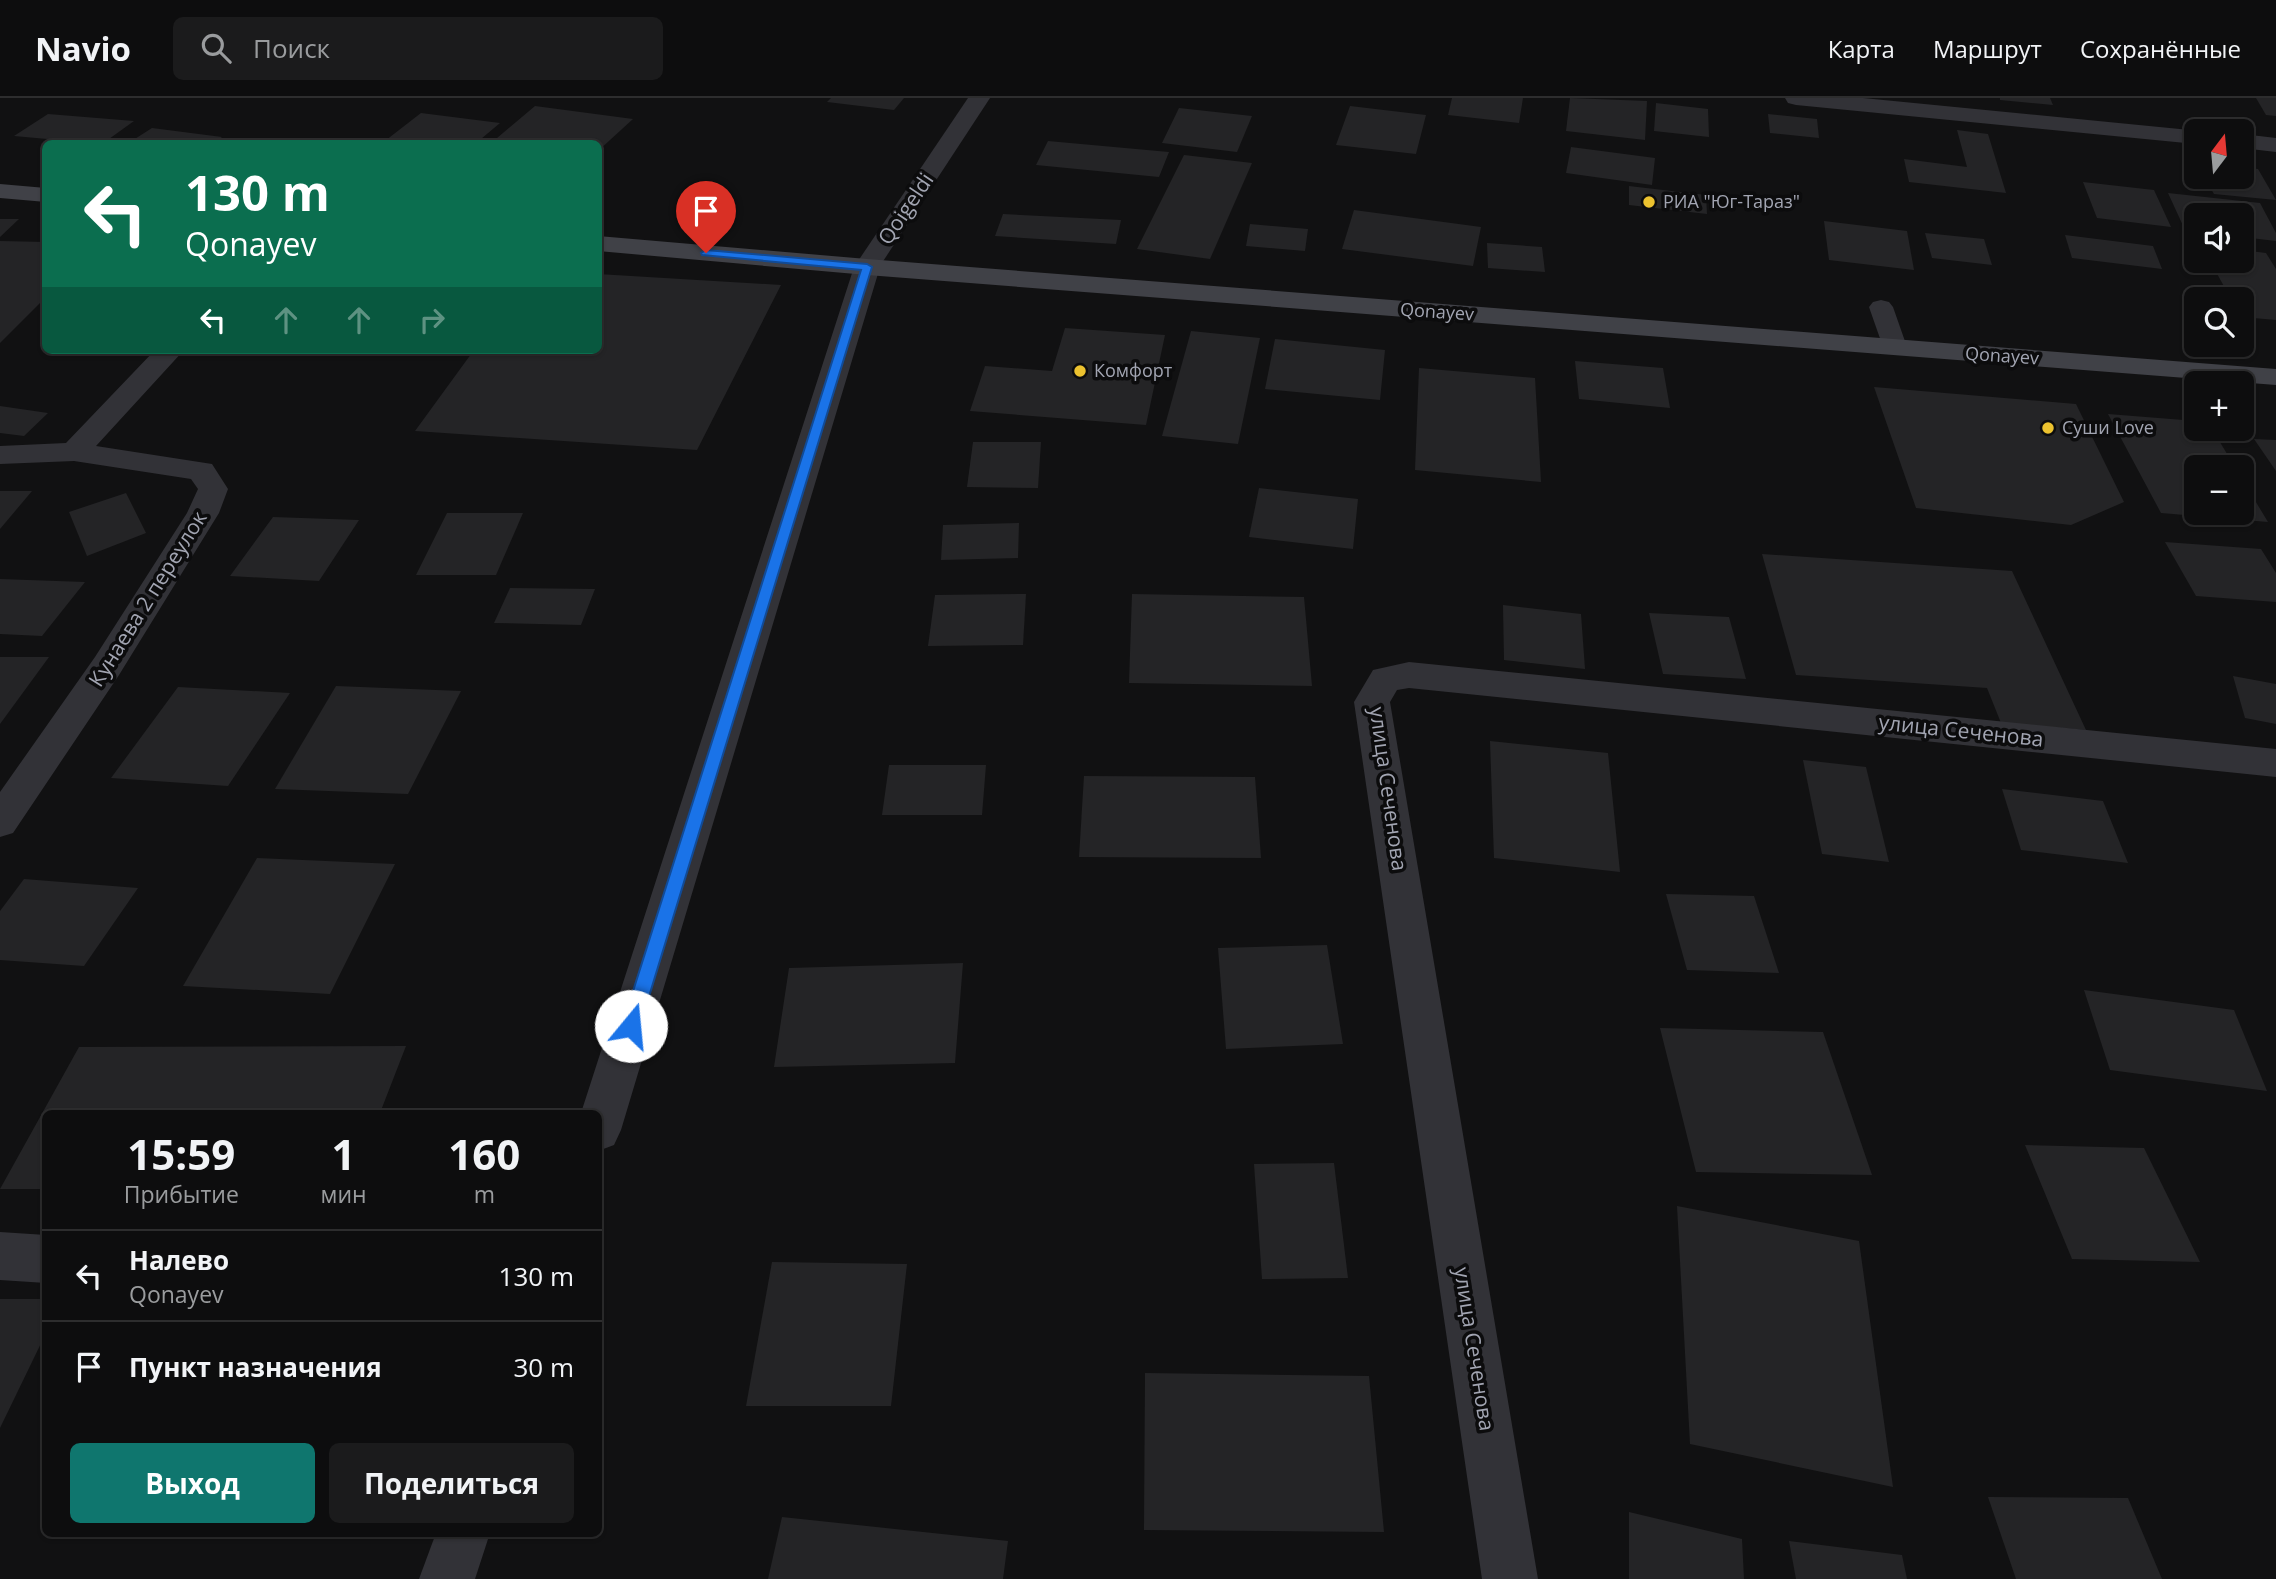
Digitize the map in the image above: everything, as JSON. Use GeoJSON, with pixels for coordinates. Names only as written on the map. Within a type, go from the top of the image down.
{"type":"FeatureCollection","features":[{"type":"Feature","properties":{"kind":"main road"},"geometry":{"type":"LineString","coordinates":[[0,191],[42,195]]}},
{"type":"Feature","properties":{"kind":"main road","name":"Qonayev"},"geometry":{"type":"LineString","coordinates":[[602,243],[867,267],[2276,377]]}},
{"type":"Feature","properties":{"kind":"street","name":"Qoigeldi"},"geometry":{"type":"LineString","coordinates":[[602,1117],[867,267],[979,98]]}},
{"type":"Feature","properties":{"kind":"street"},"geometry":{"type":"LineString","coordinates":[[1796,98],[1933,104],[2184,135]]}},
{"type":"Feature","properties":{"kind":"street"},"geometry":{"type":"LineString","coordinates":[[2254,142],[2276,145]]}},
{"type":"Feature","properties":{"kind":"street"},"geometry":{"type":"LineString","coordinates":[[74,452],[166,354]]}},
{"type":"Feature","properties":{"kind":"street","name":"Кунаева 2 переулок"},"geometry":{"type":"LineString","coordinates":[[0,455],[74,452],[201,471],[213,489],[203,513],[107,666],[0,822]]}},
{"type":"Feature","properties":{"kind":"street","name":"улица Сеченова"},"geometry":{"type":"LineString","coordinates":[[1510,1579],[1372,702],[1385,679],[1409,675],[2276,763]]}},
{"type":"Feature","properties":{"kind":"street"},"geometry":{"type":"LineString","coordinates":[[0,1256],[42,1259]]}},
{"type":"Feature","properties":{"kind":"street"},"geometry":{"type":"LineString","coordinates":[[447,1579],[462,1537]]}},
{"type":"Feature","properties":{"kind":"lane"},"geometry":{"type":"LineString","coordinates":[[1881,307],[1895,347]]}},
{"type":"Feature","properties":{"kind":"building"},"geometry":{"type":"Polygon","coordinates":[[[831,98],[904,98],[894,110],[827,102],[831,98]]]}},
{"type":"Feature","properties":{"kind":"building"},"geometry":{"type":"Polygon","coordinates":[[[1452,98],[1523,98],[1519,123],[1448,115],[1452,98]]]}},
{"type":"Feature","properties":{"kind":"building"},"geometry":{"type":"Polygon","coordinates":[[[1570,98],[1647,101],[1645,140],[1566,131],[1570,98]]]}},
{"type":"Feature","properties":{"kind":"building"},"geometry":{"type":"Polygon","coordinates":[[[2050,98],[2053,105],[2000,100],[2050,98]]]}},
{"type":"Feature","properties":{"kind":"building"},"geometry":{"type":"Polygon","coordinates":[[[2256,98],[2276,98],[2276,116],[2266,115],[2256,98]]]}},
{"type":"Feature","properties":{"kind":"building"},"geometry":{"type":"Polygon","coordinates":[[[1656,103],[1708,109],[1709,137],[1654,131],[1656,103]]]}},
{"type":"Feature","properties":{"kind":"building"},"geometry":{"type":"Polygon","coordinates":[[[535,106],[633,119],[602,147],[602,140],[495,140],[535,106]]]}},
{"type":"Feature","properties":{"kind":"building"},"geometry":{"type":"Polygon","coordinates":[[[1350,106],[1426,115],[1416,154],[1336,145],[1350,106]]]}},
{"type":"Feature","properties":{"kind":"building"},"geometry":{"type":"Polygon","coordinates":[[[1179,108],[1252,116],[1237,152],[1162,143],[1179,108]]]}},
{"type":"Feature","properties":{"kind":"building"},"geometry":{"type":"Polygon","coordinates":[[[421,113],[500,123],[480,140],[386,140],[421,113]]]}},
{"type":"Feature","properties":{"kind":"building"},"geometry":{"type":"Polygon","coordinates":[[[48,114],[134,121],[108,140],[58,140],[14,136],[48,114]]]}},
{"type":"Feature","properties":{"kind":"building"},"geometry":{"type":"Polygon","coordinates":[[[1768,114],[1817,119],[1819,138],[1770,133],[1768,114]]]}},
{"type":"Feature","properties":{"kind":"building"},"geometry":{"type":"Polygon","coordinates":[[[152,128],[222,137],[218,140],[133,140],[152,128]]]}},
{"type":"Feature","properties":{"kind":"building"},"geometry":{"type":"Polygon","coordinates":[[[1957,130],[1988,134],[2006,193],[1909,182],[1904,159],[1967,167],[1957,130]]]}},
{"type":"Feature","properties":{"kind":"building"},"geometry":{"type":"Polygon","coordinates":[[[1048,141],[1169,152],[1159,177],[1036,165],[1048,141]]]}},
{"type":"Feature","properties":{"kind":"building"},"geometry":{"type":"Polygon","coordinates":[[[1571,147],[1655,158],[1652,185],[1566,173],[1571,147]]]}},
{"type":"Feature","properties":{"kind":"building"},"geometry":{"type":"Polygon","coordinates":[[[1184,155],[1252,163],[1210,259],[1137,249],[1184,155]]]}},
{"type":"Feature","properties":{"kind":"building"},"geometry":{"type":"Polygon","coordinates":[[[2254,168],[2258,169],[2276,200],[2214,194],[2211,189],[2254,189],[2254,168]]]}},
{"type":"Feature","properties":{"kind":"building"},"geometry":{"type":"Polygon","coordinates":[[[2083,182],[2154,190],[2171,227],[2097,218],[2083,182]]]}},
{"type":"Feature","properties":{"kind":"building"},"geometry":{"type":"Polygon","coordinates":[[[1629,186],[1706,195],[1707,214],[1629,205],[1629,186]]]}},
{"type":"Feature","properties":{"kind":"building"},"geometry":{"type":"Polygon","coordinates":[[[2168,193],[2260,203],[2276,233],[2276,241],[2254,238],[2254,203],[2184,203],[2184,228],[2168,193]]]}},
{"type":"Feature","properties":{"kind":"building"},"geometry":{"type":"Polygon","coordinates":[[[1354,210],[1481,227],[1473,266],[1342,249],[1354,210]]]}},
{"type":"Feature","properties":{"kind":"building"},"geometry":{"type":"Polygon","coordinates":[[[1003,214],[1121,220],[1116,244],[995,236],[1003,214]]]}},
{"type":"Feature","properties":{"kind":"building"},"geometry":{"type":"Polygon","coordinates":[[[0,219],[19,219],[0,237],[0,219]]]}},
{"type":"Feature","properties":{"kind":"building"},"geometry":{"type":"Polygon","coordinates":[[[1824,221],[1907,231],[1914,270],[1829,260],[1824,221]]]}},
{"type":"Feature","properties":{"kind":"building"},"geometry":{"type":"Polygon","coordinates":[[[1250,224],[1308,229],[1305,251],[1246,246],[1250,224]]]}},
{"type":"Feature","properties":{"kind":"building"},"geometry":{"type":"Polygon","coordinates":[[[1925,233],[1984,239],[1992,265],[1932,258],[1925,233]]]}},
{"type":"Feature","properties":{"kind":"building"},"geometry":{"type":"Polygon","coordinates":[[[2065,235],[2153,246],[2162,269],[2072,258],[2065,235]]]}},
{"type":"Feature","properties":{"kind":"building"},"geometry":{"type":"Polygon","coordinates":[[[0,241],[42,242],[42,301],[0,343],[0,241]]]}},
{"type":"Feature","properties":{"kind":"building"},"geometry":{"type":"Polygon","coordinates":[[[1487,243],[1542,247],[1545,272],[1488,268],[1487,243]]]}},
{"type":"Feature","properties":{"kind":"building"},"geometry":{"type":"Polygon","coordinates":[[[2254,252],[2266,253],[2276,269],[2276,320],[2254,318],[2254,287],[2224,287],[2217,273],[2254,273],[2254,252]]]}},
{"type":"Feature","properties":{"kind":"building"},"geometry":{"type":"Polygon","coordinates":[[[602,274],[781,285],[697,450],[415,431],[471,354],[602,354],[602,274]]]}},
{"type":"Feature","properties":{"kind":"building"},"geometry":{"type":"Polygon","coordinates":[[[1065,328],[1165,335],[1146,425],[970,411],[985,366],[1052,371],[1065,328]]]}},
{"type":"Feature","properties":{"kind":"building"},"geometry":{"type":"Polygon","coordinates":[[[1191,331],[1260,338],[1238,444],[1162,436],[1191,331]]]}},
{"type":"Feature","properties":{"kind":"building"},"geometry":{"type":"Polygon","coordinates":[[[1275,339],[1385,350],[1380,400],[1265,389],[1275,339]]]}},
{"type":"Feature","properties":{"kind":"building"},"geometry":{"type":"Polygon","coordinates":[[[1575,361],[1663,368],[1670,408],[1579,399],[1575,361]]]}},
{"type":"Feature","properties":{"kind":"building"},"geometry":{"type":"Polygon","coordinates":[[[1419,368],[1535,378],[1541,482],[1415,470],[1419,368]]]}},
{"type":"Feature","properties":{"kind":"building"},"geometry":{"type":"Polygon","coordinates":[[[1874,387],[2076,404],[2124,502],[2071,525],[1916,508],[1874,387]]]}},
{"type":"Feature","properties":{"kind":"building"},"geometry":{"type":"Polygon","coordinates":[[[0,406],[48,413],[24,436],[0,433],[0,406]]]}},
{"type":"Feature","properties":{"kind":"building"},"geometry":{"type":"Polygon","coordinates":[[[2108,414],[2184,420],[2184,441],[2219,441],[2228,455],[2184,455],[2184,515],[2161,513],[2108,414]]]}},
{"type":"Feature","properties":{"kind":"building"},"geometry":{"type":"Polygon","coordinates":[[[2254,439],[2276,440],[2276,471],[2254,439]]]}},
{"type":"Feature","properties":{"kind":"building"},"geometry":{"type":"Polygon","coordinates":[[[973,442],[1041,442],[1038,488],[967,487],[973,442]]]}},
{"type":"Feature","properties":{"kind":"building"},"geometry":{"type":"Polygon","coordinates":[[[1259,488],[1358,499],[1353,549],[1249,537],[1259,488]]]}},
{"type":"Feature","properties":{"kind":"building"},"geometry":{"type":"Polygon","coordinates":[[[0,491],[32,491],[0,529],[0,491]]]}},
{"type":"Feature","properties":{"kind":"building"},"geometry":{"type":"Polygon","coordinates":[[[126,493],[146,533],[87,556],[69,512],[126,493]]]}},
{"type":"Feature","properties":{"kind":"building"},"geometry":{"type":"Polygon","coordinates":[[[2254,499],[2268,522],[2254,521],[2254,499]]]}},
{"type":"Feature","properties":{"kind":"building"},"geometry":{"type":"Polygon","coordinates":[[[447,513],[523,513],[496,575],[416,575],[447,513]]]}},
{"type":"Feature","properties":{"kind":"building"},"geometry":{"type":"Polygon","coordinates":[[[273,517],[359,520],[319,581],[230,576],[273,517]]]}},
{"type":"Feature","properties":{"kind":"building"},"geometry":{"type":"Polygon","coordinates":[[[1019,523],[1018,558],[941,560],[943,525],[1019,523]]]}},
{"type":"Feature","properties":{"kind":"building"},"geometry":{"type":"Polygon","coordinates":[[[2165,542],[2261,549],[2276,573],[2276,602],[2196,596],[2165,542]]]}},
{"type":"Feature","properties":{"kind":"building"},"geometry":{"type":"Polygon","coordinates":[[[1762,554],[2012,571],[2086,730],[2001,723],[1987,688],[1796,675],[1762,554]]]}},
{"type":"Feature","properties":{"kind":"building"},"geometry":{"type":"Polygon","coordinates":[[[0,579],[85,582],[42,636],[0,634],[0,579]]]}},
{"type":"Feature","properties":{"kind":"building"},"geometry":{"type":"Polygon","coordinates":[[[510,588],[595,589],[581,625],[494,623],[510,588]]]}},
{"type":"Feature","properties":{"kind":"building"},"geometry":{"type":"Polygon","coordinates":[[[1026,594],[1023,645],[928,646],[935,595],[1026,594]]]}},
{"type":"Feature","properties":{"kind":"building"},"geometry":{"type":"Polygon","coordinates":[[[1132,594],[1304,597],[1312,686],[1129,683],[1132,594]]]}},
{"type":"Feature","properties":{"kind":"building"},"geometry":{"type":"Polygon","coordinates":[[[1503,605],[1581,614],[1585,669],[1504,660],[1503,605]]]}},
{"type":"Feature","properties":{"kind":"building"},"geometry":{"type":"Polygon","coordinates":[[[1649,613],[1729,617],[1746,679],[1663,674],[1649,613]]]}},
{"type":"Feature","properties":{"kind":"building"},"geometry":{"type":"Polygon","coordinates":[[[0,657],[49,657],[0,724],[0,657]]]}},
{"type":"Feature","properties":{"kind":"building"},"geometry":{"type":"Polygon","coordinates":[[[2233,676],[2276,684],[2276,724],[2245,718],[2233,676]]]}},
{"type":"Feature","properties":{"kind":"building"},"geometry":{"type":"Polygon","coordinates":[[[336,686],[461,691],[408,794],[275,789],[336,686]]]}},
{"type":"Feature","properties":{"kind":"building"},"geometry":{"type":"Polygon","coordinates":[[[178,687],[290,693],[228,786],[111,778],[178,687]]]}},
{"type":"Feature","properties":{"kind":"building"},"geometry":{"type":"Polygon","coordinates":[[[1490,741],[1608,753],[1620,872],[1494,858],[1490,741]]]}},
{"type":"Feature","properties":{"kind":"building"},"geometry":{"type":"Polygon","coordinates":[[[1803,760],[1866,767],[1889,862],[1822,854],[1803,760]]]}},
{"type":"Feature","properties":{"kind":"building"},"geometry":{"type":"Polygon","coordinates":[[[889,765],[986,765],[982,815],[882,815],[889,765]]]}},
{"type":"Feature","properties":{"kind":"building"},"geometry":{"type":"Polygon","coordinates":[[[1084,776],[1255,777],[1261,858],[1079,857],[1084,776]]]}},
{"type":"Feature","properties":{"kind":"building"},"geometry":{"type":"Polygon","coordinates":[[[2002,789],[2103,801],[2128,863],[2021,850],[2002,789]]]}},
{"type":"Feature","properties":{"kind":"building"},"geometry":{"type":"Polygon","coordinates":[[[257,858],[395,864],[330,994],[183,986],[257,858]]]}},
{"type":"Feature","properties":{"kind":"building"},"geometry":{"type":"Polygon","coordinates":[[[24,879],[138,888],[84,966],[0,960],[0,911],[24,879]]]}},
{"type":"Feature","properties":{"kind":"building"},"geometry":{"type":"Polygon","coordinates":[[[1666,894],[1754,896],[1779,973],[1687,970],[1666,894]]]}},
{"type":"Feature","properties":{"kind":"building"},"geometry":{"type":"Polygon","coordinates":[[[1327,945],[1343,1044],[1226,1049],[1218,948],[1327,945]]]}},
{"type":"Feature","properties":{"kind":"building"},"geometry":{"type":"Polygon","coordinates":[[[963,963],[955,1063],[774,1067],[789,968],[963,963]]]}},
{"type":"Feature","properties":{"kind":"building"},"geometry":{"type":"Polygon","coordinates":[[[2084,990],[2234,1010],[2267,1091],[2110,1070],[2084,990]]]}},
{"type":"Feature","properties":{"kind":"building"},"geometry":{"type":"Polygon","coordinates":[[[1660,1028],[1823,1032],[1872,1175],[1696,1172],[1660,1028]]]}},
{"type":"Feature","properties":{"kind":"building"},"geometry":{"type":"Polygon","coordinates":[[[406,1046],[381,1110],[44,1110],[79,1047],[406,1046]]]}},
{"type":"Feature","properties":{"kind":"building"},"geometry":{"type":"Polygon","coordinates":[[[42,1114],[42,1189],[0,1189],[42,1114]]]}},
{"type":"Feature","properties":{"kind":"building"},"geometry":{"type":"Polygon","coordinates":[[[2025,1145],[2144,1148],[2200,1262],[2072,1259],[2025,1145]]]}},
{"type":"Feature","properties":{"kind":"building"},"geometry":{"type":"Polygon","coordinates":[[[1334,1163],[1348,1278],[1262,1279],[1254,1164],[1334,1163]]]}},
{"type":"Feature","properties":{"kind":"building"},"geometry":{"type":"Polygon","coordinates":[[[1677,1206],[1859,1241],[1893,1487],[1690,1444],[1677,1206]]]}},
{"type":"Feature","properties":{"kind":"building"},"geometry":{"type":"Polygon","coordinates":[[[772,1262],[907,1264],[891,1406],[746,1406],[772,1262]]]}},
{"type":"Feature","properties":{"kind":"building"},"geometry":{"type":"Polygon","coordinates":[[[0,1299],[42,1299],[42,1341],[0,1428],[0,1299]]]}},
{"type":"Feature","properties":{"kind":"building"},"geometry":{"type":"Polygon","coordinates":[[[1145,1373],[1369,1376],[1384,1532],[1144,1530],[1145,1373]]]}},
{"type":"Feature","properties":{"kind":"building"},"geometry":{"type":"Polygon","coordinates":[[[1988,1497],[2128,1498],[2162,1579],[2016,1579],[1988,1497]]]}},
{"type":"Feature","properties":{"kind":"building"},"geometry":{"type":"Polygon","coordinates":[[[1629,1512],[1742,1539],[1744,1579],[1629,1579],[1629,1512]]]}},
{"type":"Feature","properties":{"kind":"building"},"geometry":{"type":"Polygon","coordinates":[[[782,1517],[1008,1541],[1003,1579],[768,1579],[782,1517]]]}},
{"type":"Feature","properties":{"kind":"building"},"geometry":{"type":"Polygon","coordinates":[[[1789,1541],[1902,1555],[1907,1579],[1796,1579],[1789,1541]]]}},
{"type":"Feature","properties":{"kind":"place","name":"РИА \"Юг-Тараз\""},"geometry":{"type":"Point","coordinates":[1649,202]}},
{"type":"Feature","properties":{"kind":"place","name":"Комфорт"},"geometry":{"type":"Point","coordinates":[1080,371]}},
{"type":"Feature","properties":{"kind":"place","name":"Суши Love"},"geometry":{"type":"Point","coordinates":[2048,428]}},
{"type":"Feature","properties":{"kind":"route"},"geometry":{"type":"LineString","coordinates":[[631,1026],[867,267],[706,253]]}}]}
